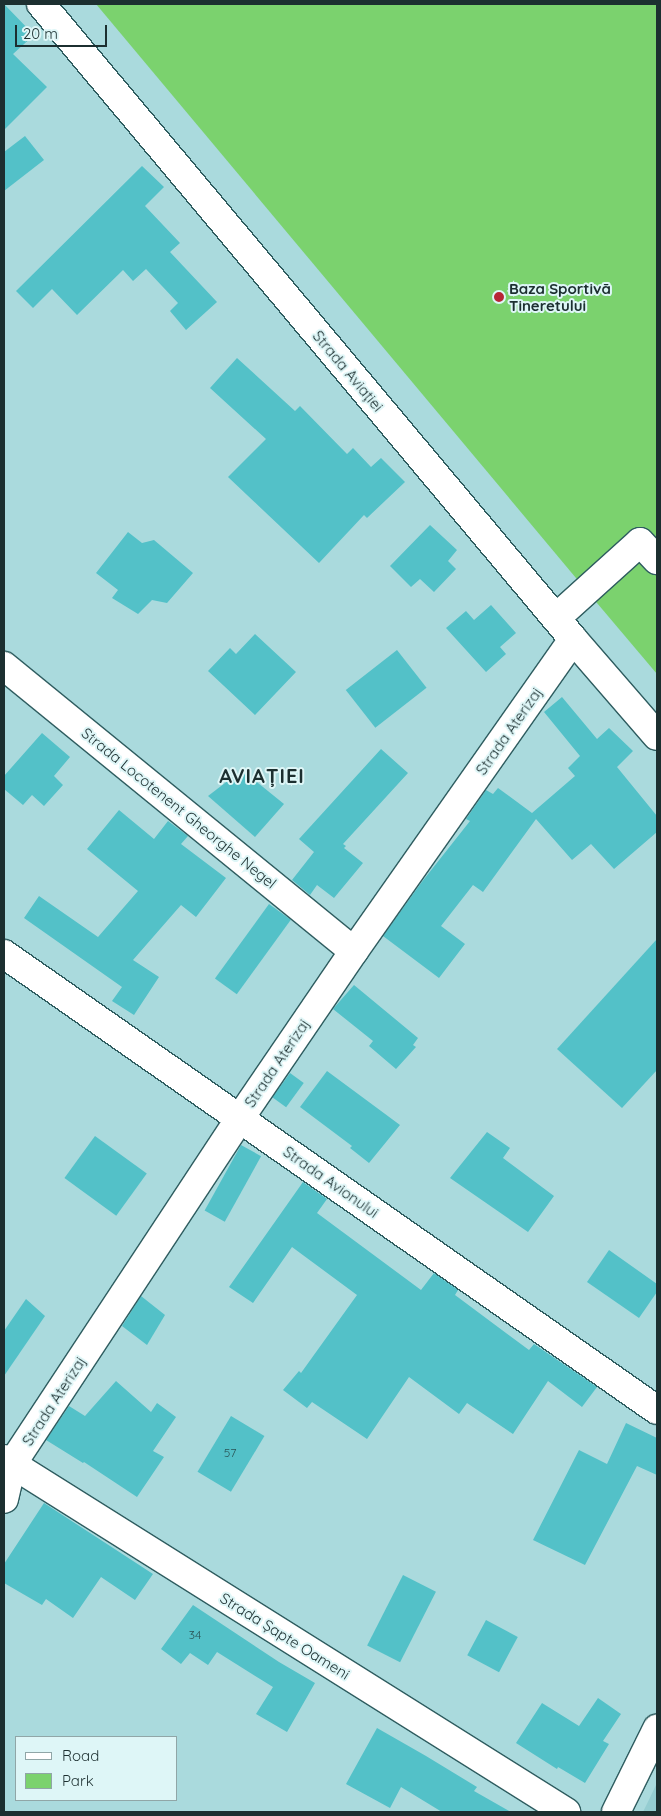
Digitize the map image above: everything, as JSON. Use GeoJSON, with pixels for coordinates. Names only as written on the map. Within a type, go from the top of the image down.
{"type":"FeatureCollection","features":[{"type":"Feature","properties":{"kind":"street","name":"Strada Aviației"},"geometry":{"type":"LineString","coordinates":[[41,4],[573,639],[657,736]]}},
{"type":"Feature","properties":{"kind":"street"},"geometry":{"type":"LineString","coordinates":[[556,618],[640,542],[657,560]]}},
{"type":"Feature","properties":{"kind":"street","name":"Strada Aterizaj"},"geometry":{"type":"LineString","coordinates":[[4,1499],[8,1462],[354,951],[573,639]]}},
{"type":"Feature","properties":{"kind":"street","name":"Strada Locotenent Gheorghe Negel"},"geometry":{"type":"LineString","coordinates":[[4,666],[354,951]]}},
{"type":"Feature","properties":{"kind":"street","name":"Strada Avionului"},"geometry":{"type":"LineString","coordinates":[[4,954],[657,1410]]}},
{"type":"Feature","properties":{"kind":"street","name":"Strada Șapte Oameni"},"geometry":{"type":"LineString","coordinates":[[8,1462],[566,1812]]}},
{"type":"Feature","properties":{"kind":"street"},"geometry":{"type":"LineString","coordinates":[[616,1812],[657,1728]]}},
{"type":"Feature","properties":{"kind":"shaded area"},"geometry":{"type":"Polygon","coordinates":[[[657,1783],[657,1812],[643,1812],[657,1783]]]}},
{"type":"Feature","properties":{"kind":"green space","name":"Baza Sportivă Tineretului"},"geometry":{"type":"Polygon","coordinates":[[[96,4],[657,4],[657,674],[586,590],[96,4]]]}},
{"type":"Feature","properties":{"kind":"building"},"geometry":{"type":"Polygon","coordinates":[[[4,4],[34,35],[13,54],[47,87],[4,130],[4,4]]]}},
{"type":"Feature","properties":{"kind":"building"},"geometry":{"type":"Polygon","coordinates":[[[25,136],[44,160],[4,191],[4,152],[25,136]]]}},
{"type":"Feature","properties":{"kind":"building"},"geometry":{"type":"Polygon","coordinates":[[[142,166],[164,187],[145,206],[180,243],[170,252],[217,302],[186,330],[170,311],[178,303],[146,269],[133,281],[123,270],[77,315],[52,289],[33,308],[16,291],[142,166]]]}},
{"type":"Feature","properties":{"kind":"building"},"geometry":{"type":"Polygon","coordinates":[[[237,358],[295,411],[300,406],[347,454],[353,448],[371,467],[381,458],[405,482],[367,518],[364,515],[319,563],[228,477],[266,439],[210,388],[237,358]]]}},
{"type":"Feature","properties":{"kind":"building"},"geometry":{"type":"Polygon","coordinates":[[[430,525],[457,550],[448,561],[456,569],[434,592],[420,579],[411,587],[390,566],[430,525]]]}},
{"type":"Feature","properties":{"kind":"building"},"geometry":{"type":"Polygon","coordinates":[[[128,532],[142,543],[154,540],[193,573],[167,603],[152,600],[138,614],[112,598],[118,590],[96,573],[128,532]]]}},
{"type":"Feature","properties":{"kind":"building"},"geometry":{"type":"Polygon","coordinates":[[[491,605],[516,633],[500,647],[506,654],[486,672],[446,628],[466,611],[474,620],[491,605]]]}},
{"type":"Feature","properties":{"kind":"building"},"geometry":{"type":"Polygon","coordinates":[[[255,634],[296,672],[255,715],[208,671],[230,648],[236,654],[255,634]]]}},
{"type":"Feature","properties":{"kind":"building"},"geometry":{"type":"Polygon","coordinates":[[[397,650],[427,688],[375,728],[346,690],[397,650]]]}},
{"type":"Feature","properties":{"kind":"building"},"geometry":{"type":"Polygon","coordinates":[[[562,697],[597,739],[609,728],[633,751],[617,767],[657,816],[657,832],[614,869],[591,844],[572,860],[536,819],[483,892],[473,885],[441,926],[465,944],[439,978],[383,936],[421,883],[470,821],[466,819],[486,790],[493,794],[498,788],[532,813],[575,776],[568,768],[580,756],[544,712],[562,697]]]}},
{"type":"Feature","properties":{"kind":"building"},"geometry":{"type":"Polygon","coordinates":[[[42,733],[70,757],[54,776],[63,785],[44,806],[32,795],[23,805],[4,789],[4,776],[42,733]]]}},
{"type":"Feature","properties":{"kind":"building"},"geometry":{"type":"Polygon","coordinates":[[[381,749],[408,773],[343,844],[346,846],[344,848],[363,863],[334,898],[317,885],[310,895],[292,880],[314,852],[299,839],[381,749]]]}},
{"type":"Feature","properties":{"kind":"building"},"geometry":{"type":"Polygon","coordinates":[[[242,770],[284,804],[255,837],[208,796],[242,770]]]}},
{"type":"Feature","properties":{"kind":"building"},"geometry":{"type":"Polygon","coordinates":[[[119,810],[154,839],[168,821],[188,836],[181,844],[226,878],[196,917],[181,905],[133,960],[159,977],[134,1015],[112,1001],[122,987],[24,918],[39,896],[98,937],[138,891],[87,849],[119,810]]]}},
{"type":"Feature","properties":{"kind":"building"},"geometry":{"type":"Polygon","coordinates":[[[269,904],[291,920],[237,994],[215,978],[269,904]]]}},
{"type":"Feature","properties":{"kind":"building"},"geometry":{"type":"Polygon","coordinates":[[[657,939],[657,1070],[622,1108],[557,1049],[657,939]]]}},
{"type":"Feature","properties":{"kind":"building"},"geometry":{"type":"Polygon","coordinates":[[[354,985],[418,1038],[413,1045],[416,1047],[396,1069],[369,1046],[373,1041],[333,1009],[354,985]]]}},
{"type":"Feature","properties":{"kind":"building"},"geometry":{"type":"Polygon","coordinates":[[[327,1071],[400,1125],[369,1163],[350,1148],[352,1146],[300,1107],[327,1071]]]}},
{"type":"Feature","properties":{"kind":"building"},"geometry":{"type":"Polygon","coordinates":[[[290,1073],[304,1083],[286,1107],[272,1097],[290,1073]]]}},
{"type":"Feature","properties":{"kind":"building"},"geometry":{"type":"Polygon","coordinates":[[[487,1132],[510,1148],[503,1158],[554,1196],[528,1232],[450,1178],[487,1132]]]}},
{"type":"Feature","properties":{"kind":"building"},"geometry":{"type":"Polygon","coordinates":[[[95,1136],[147,1174],[116,1216],[64,1178],[95,1136]]]}},
{"type":"Feature","properties":{"kind":"building"},"geometry":{"type":"Polygon","coordinates":[[[241,1145],[261,1156],[225,1222],[205,1211],[241,1145]]]}},
{"type":"Feature","properties":{"kind":"building"},"geometry":{"type":"Polygon","coordinates":[[[303,1182],[327,1199],[317,1213],[421,1290],[434,1273],[458,1290],[455,1295],[529,1350],[534,1344],[597,1387],[582,1407],[548,1381],[513,1434],[467,1403],[459,1414],[409,1377],[367,1439],[312,1402],[307,1408],[283,1390],[299,1371],[301,1373],[357,1295],[292,1247],[253,1303],[229,1287],[303,1182]]]}},
{"type":"Feature","properties":{"kind":"building"},"geometry":{"type":"Polygon","coordinates":[[[609,1250],[657,1284],[657,1292],[639,1318],[587,1282],[609,1250]]]}},
{"type":"Feature","properties":{"kind":"building"},"geometry":{"type":"Polygon","coordinates":[[[141,1296],[165,1315],[147,1345],[122,1326],[141,1296]]]}},
{"type":"Feature","properties":{"kind":"building"},"geometry":{"type":"Polygon","coordinates":[[[26,1299],[45,1316],[4,1376],[4,1331],[26,1299]]]}},
{"type":"Feature","properties":{"kind":"building"},"geometry":{"type":"Polygon","coordinates":[[[116,1381],[151,1412],[157,1403],[176,1417],[153,1451],[164,1457],[137,1497],[84,1462],[46,1440],[69,1406],[85,1416],[116,1381]]]}},
{"type":"Feature","properties":{"kind":"building"},"geometry":{"type":"Polygon","coordinates":[[[231,1416],[264,1436],[231,1492],[198,1472],[231,1416]]]}},
{"type":"Feature","properties":{"kind":"building"},"geometry":{"type":"Polygon","coordinates":[[[626,1423],[657,1438],[657,1475],[637,1466],[585,1565],[533,1540],[579,1450],[607,1464],[626,1423]]]}},
{"type":"Feature","properties":{"kind":"building"},"geometry":{"type":"Polygon","coordinates":[[[44,1503],[153,1574],[135,1600],[101,1577],[73,1618],[46,1599],[42,1605],[4,1583],[4,1564],[44,1503]]]}},
{"type":"Feature","properties":{"kind":"building"},"geometry":{"type":"Polygon","coordinates":[[[403,1575],[436,1592],[400,1662],[367,1645],[403,1575]]]}},
{"type":"Feature","properties":{"kind":"building"},"geometry":{"type":"Polygon","coordinates":[[[193,1605],[279,1662],[315,1683],[287,1732],[256,1714],[273,1687],[217,1652],[208,1665],[190,1653],[181,1664],[161,1649],[193,1605]]]}},
{"type":"Feature","properties":{"kind":"building"},"geometry":{"type":"Polygon","coordinates":[[[486,1620],[518,1637],[499,1672],[467,1655],[486,1620]]]}},
{"type":"Feature","properties":{"kind":"building"},"geometry":{"type":"Polygon","coordinates":[[[598,1698],[621,1714],[603,1741],[609,1744],[585,1783],[558,1767],[557,1769],[516,1743],[542,1703],[579,1726],[598,1698]]]}},
{"type":"Feature","properties":{"kind":"building"},"geometry":{"type":"Polygon","coordinates":[[[377,1728],[477,1787],[474,1791],[511,1812],[442,1812],[401,1787],[390,1808],[346,1784],[377,1728]]]}},
{"type":"Feature","properties":{"kind":"place","name":"Baza Sportivă Tineretului"},"geometry":{"type":"Point","coordinates":[499,297]}},
{"type":"Feature","properties":{"kind":"district","name":"AVIAȚIEI"},"geometry":{"type":"Point","coordinates":[262,775]}}]}
